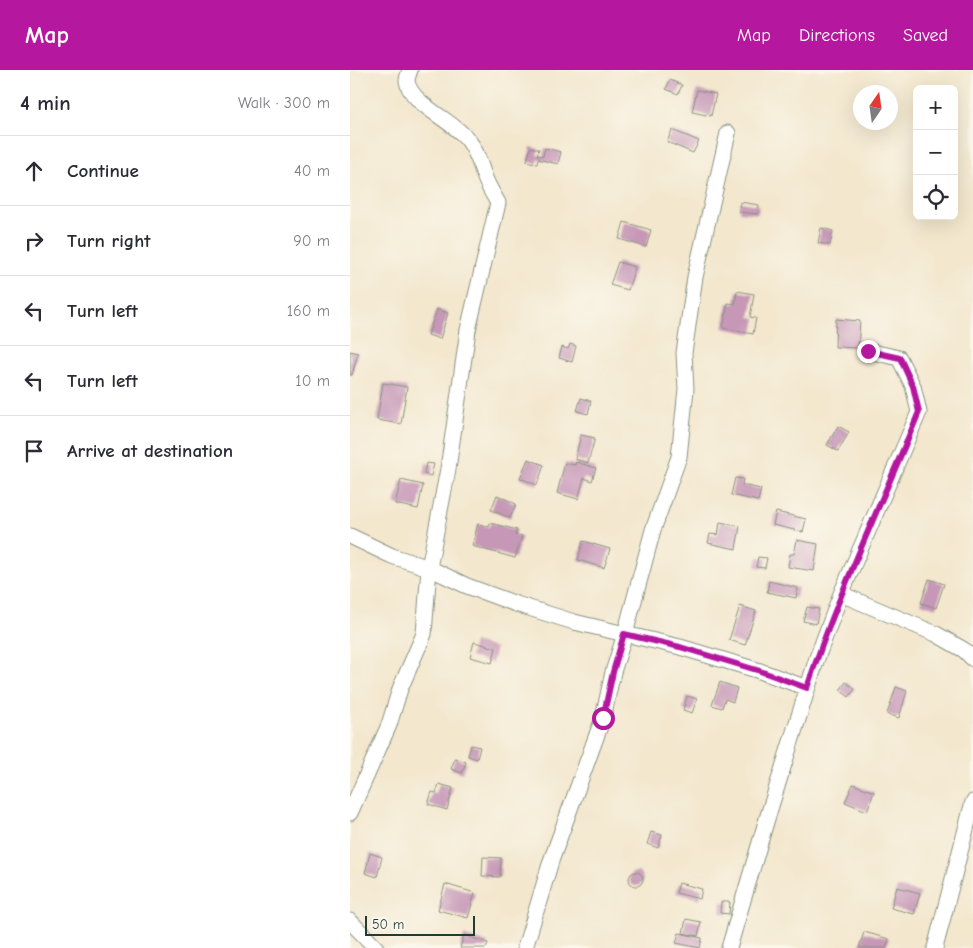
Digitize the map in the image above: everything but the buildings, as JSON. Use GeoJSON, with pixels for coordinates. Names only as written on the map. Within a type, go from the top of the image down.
{"type":"FeatureCollection","features":[{"type":"Feature","properties":{"kind":"street"},"geometry":{"type":"LineString","coordinates":[[350,814],[389,725],[400,689],[424,634],[430,568],[448,469],[468,330],[498,203],[484,177],[478,156],[468,140],[457,128],[421,103],[412,92],[407,81],[410,70]]}},
{"type":"Feature","properties":{"kind":"street"},"geometry":{"type":"LineString","coordinates":[[525,948],[551,861],[603,718],[613,672],[653,530],[679,457],[686,389],[684,353],[694,277],[728,133]]}},
{"type":"Feature","properties":{"kind":"street"},"geometry":{"type":"LineString","coordinates":[[729,948],[817,658],[841,594],[919,412],[913,386],[900,358],[868,351]]}},
{"type":"Feature","properties":{"kind":"street"},"geometry":{"type":"LineString","coordinates":[[350,536],[392,556],[430,568],[467,586],[516,604],[574,622],[680,647],[760,671],[807,688]]}},
{"type":"Feature","properties":{"kind":"street"},"geometry":{"type":"LineString","coordinates":[[841,594],[936,634],[964,650],[973,659]]}},
{"type":"Feature","properties":{"kind":"street"},"geometry":{"type":"LineString","coordinates":[[935,948],[973,802]]}},
{"type":"Feature","properties":{"kind":"street"},"geometry":{"type":"LineString","coordinates":[[350,921],[376,948]]}},
{"type":"Feature","properties":{"kind":"route"},"geometry":{"type":"LineString","coordinates":[[603,718],[624,634],[680,647],[760,671],[807,688],[841,594],[919,412],[913,386],[900,358],[868,351]]}}]}
